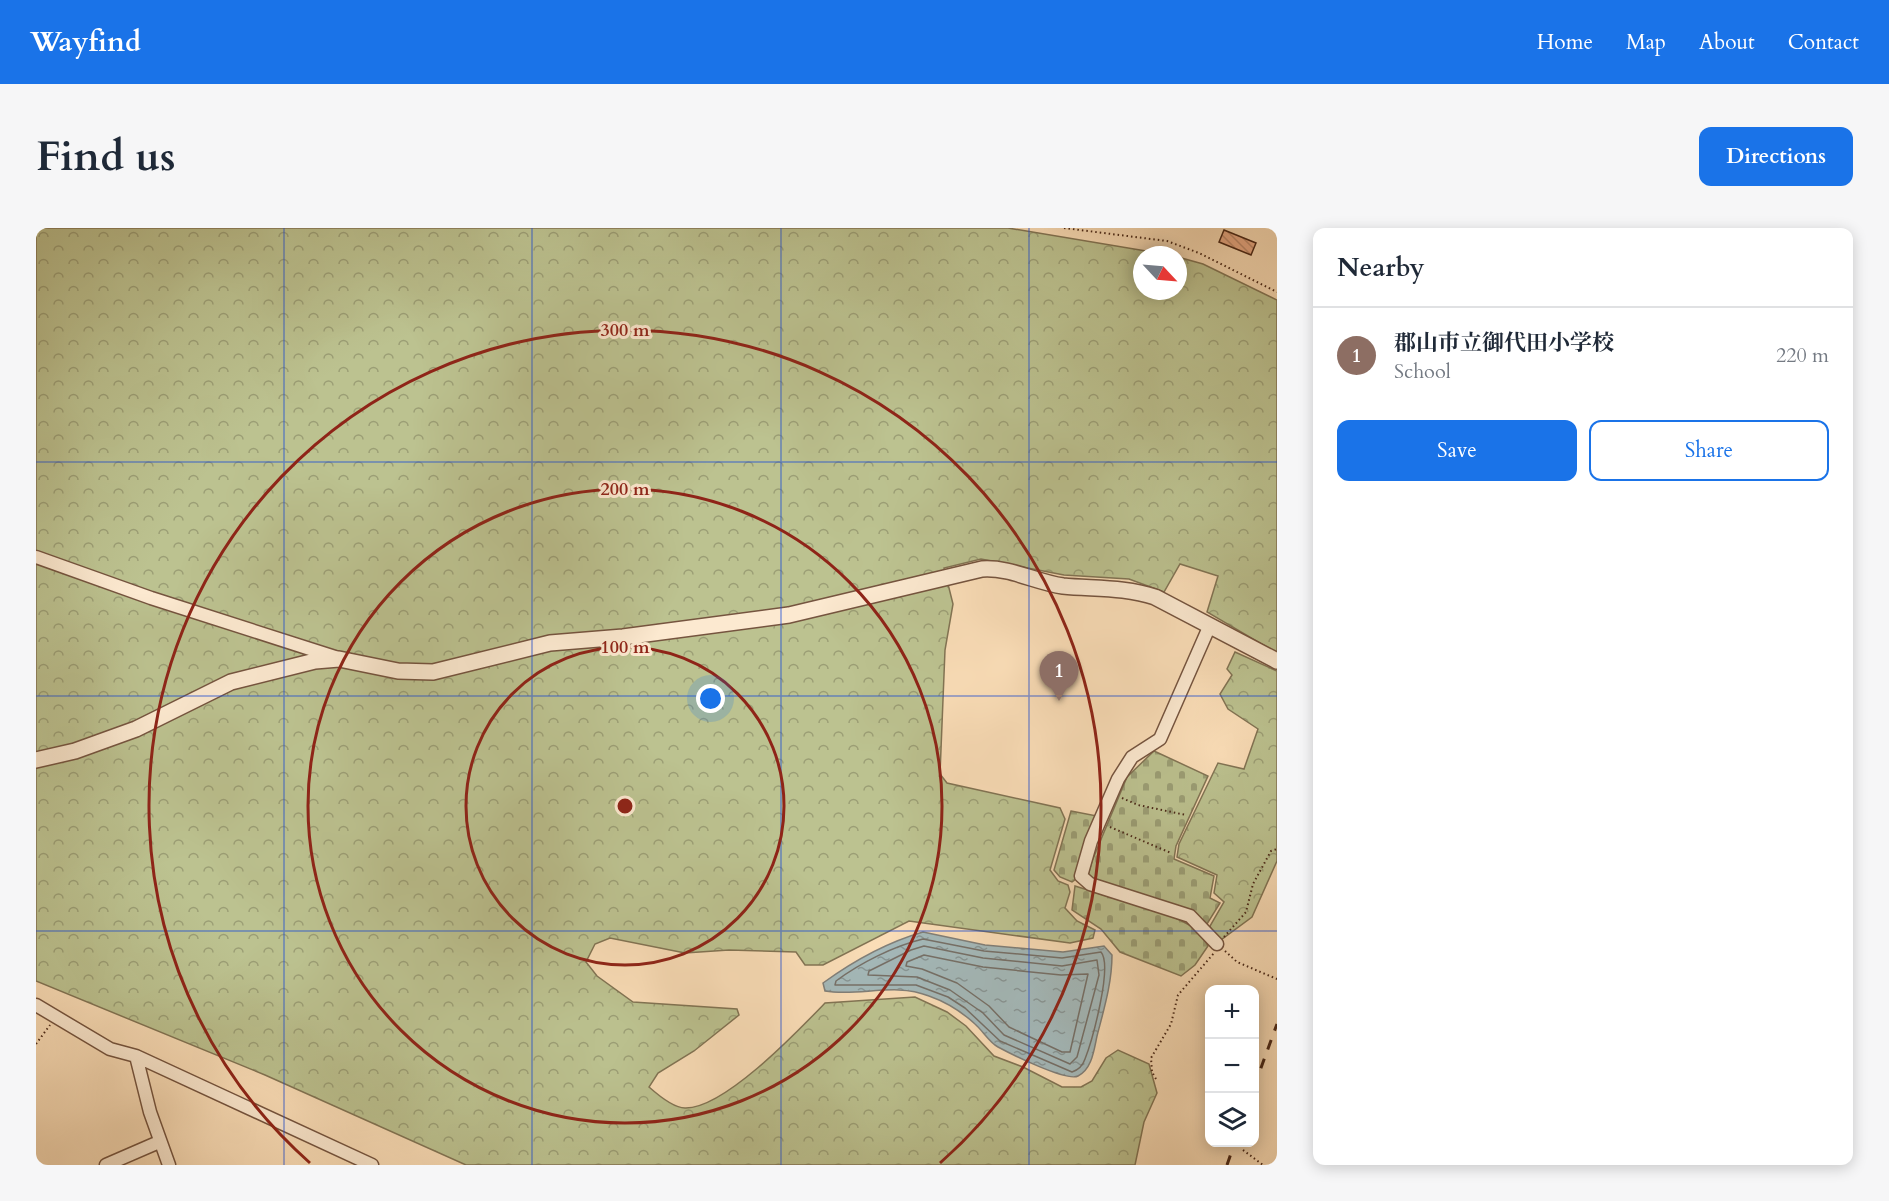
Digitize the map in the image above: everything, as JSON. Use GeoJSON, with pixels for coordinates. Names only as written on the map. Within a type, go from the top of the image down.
{"type":"FeatureCollection","features":[{"type":"Feature","properties":{"kind":"street"},"geometry":{"type":"LineString","coordinates":[[36,557],[172,606],[339,659],[398,671],[433,672],[550,643],[623,637],[789,615],[942,578],[994,568],[1061,585],[1139,592],[1210,625],[1277,661]]}},
{"type":"Feature","properties":{"kind":"street"},"geometry":{"type":"LineString","coordinates":[[1210,625],[1160,739],[1128,761],[1099,822],[1081,874],[1083,879],[1190,916],[1216,944]]}},
{"type":"Feature","properties":{"kind":"street"},"geometry":{"type":"LineString","coordinates":[[36,760],[75,752],[136,729],[231,682],[315,661],[339,659]]}},
{"type":"Feature","properties":{"kind":"street"},"geometry":{"type":"LineString","coordinates":[[36,1005],[110,1049],[136,1056],[372,1165]]}},
{"type":"Feature","properties":{"kind":"street"},"geometry":{"type":"LineString","coordinates":[[136,1056],[159,1142],[169,1165]]}},
{"type":"Feature","properties":{"kind":"street"},"geometry":{"type":"LineString","coordinates":[[106,1165],[159,1142]]}},
{"type":"Feature","properties":{"kind":"path"},"geometry":{"type":"LineString","coordinates":[[1064,228],[1167,241],[1277,292]]}},
{"type":"Feature","properties":{"kind":"path"},"geometry":{"type":"LineString","coordinates":[[1111,794],[1138,805],[1186,815]]}},
{"type":"Feature","properties":{"kind":"path"},"geometry":{"type":"LineString","coordinates":[[1099,822],[1171,853]]}},
{"type":"Feature","properties":{"kind":"path"},"geometry":{"type":"LineString","coordinates":[[1216,944],[1243,918],[1253,884],[1271,851],[1277,849]]}},
{"type":"Feature","properties":{"kind":"path"},"geometry":{"type":"LineString","coordinates":[[1156,1079],[1152,1072],[1151,1058],[1171,1024],[1178,995],[1219,946],[1237,962],[1277,979]]}},
{"type":"Feature","properties":{"kind":"path"},"geometry":{"type":"LineString","coordinates":[[36,1044],[57,1016]]}},
{"type":"Feature","properties":{"kind":"path"},"geometry":{"type":"LineString","coordinates":[[1243,1150],[1263,1165]]}},
{"type":"Feature","properties":{"kind":"green space"},"geometry":{"type":"Polygon","coordinates":[[[36,228],[1008,228],[1133,249],[1133,300],[1187,300],[1187,260],[1203,264],[1277,300],[1277,653],[1207,612],[1218,576],[1180,564],[1164,592],[1129,579],[1064,575],[981,559],[944,568],[953,604],[945,650],[940,774],[947,783],[1060,808],[1065,819],[1050,870],[1058,881],[1068,885],[1070,892],[1065,908],[1077,921],[1095,930],[1093,938],[1070,943],[909,921],[823,965],[805,965],[796,952],[729,950],[685,953],[610,938],[595,944],[586,962],[597,976],[633,1002],[737,1009],[739,1015],[694,1051],[658,1073],[649,1087],[676,1106],[685,1108],[701,1105],[739,1083],[779,1049],[825,1003],[915,997],[947,1012],[966,1026],[994,1056],[1023,1067],[1062,1087],[1081,1087],[1092,1081],[1106,1058],[1118,1050],[1149,1064],[1157,1093],[1144,1122],[1135,1165],[466,1165],[265,1075],[36,981],[36,228]]]}},
{"type":"Feature","properties":{"kind":"green space"},"geometry":{"type":"Polygon","coordinates":[[[1235,652],[1277,671],[1277,861],[1252,917],[1218,942],[1214,940],[1210,926],[1224,902],[1214,893],[1217,875],[1177,857],[1179,844],[1218,763],[1244,769],[1258,729],[1228,709],[1220,694],[1232,675],[1227,669],[1235,652]]]}},
{"type":"Feature","properties":{"kind":"green space"},"geometry":{"type":"Polygon","coordinates":[[[1154,751],[1208,776],[1176,846],[1174,859],[1214,876],[1210,898],[1220,903],[1207,924],[1196,916],[1087,879],[1092,861],[1127,777],[1154,751]]]}},
{"type":"Feature","properties":{"kind":"green space"},"geometry":{"type":"Polygon","coordinates":[[[1071,811],[1097,816],[1076,879],[1072,882],[1060,877],[1054,870],[1071,811]]]}},
{"type":"Feature","properties":{"kind":"green space"},"geometry":{"type":"Polygon","coordinates":[[[1075,886],[1174,917],[1199,930],[1208,946],[1195,965],[1181,976],[1120,952],[1101,929],[1072,910],[1075,886]]]}},
{"type":"Feature","properties":{"kind":"water"},"geometry":{"type":"Polygon","coordinates":[[[923,932],[985,945],[1063,952],[1104,946],[1112,955],[1111,976],[1093,1053],[1083,1073],[1072,1077],[1063,1075],[1005,1051],[995,1045],[965,1015],[935,998],[903,990],[825,991],[823,983],[846,968],[871,953],[923,932]]]}},
{"type":"Feature","properties":{"kind":"building"},"geometry":{"type":"Polygon","coordinates":[[[1224,230],[1256,243],[1251,255],[1219,242],[1224,230]]]}},
{"type":"Feature","properties":{"kind":"railway"},"geometry":{"type":"LineString","coordinates":[[1259,1073],[1277,1024]]}},
{"type":"Feature","properties":{"kind":"railway"},"geometry":{"type":"LineString","coordinates":[[1227,1165],[1233,1147]]}},
{"type":"Feature","properties":{"kind":"place","name":"郡山市立御代田小学校"},"geometry":{"type":"Point","coordinates":[1059,701]}}]}
